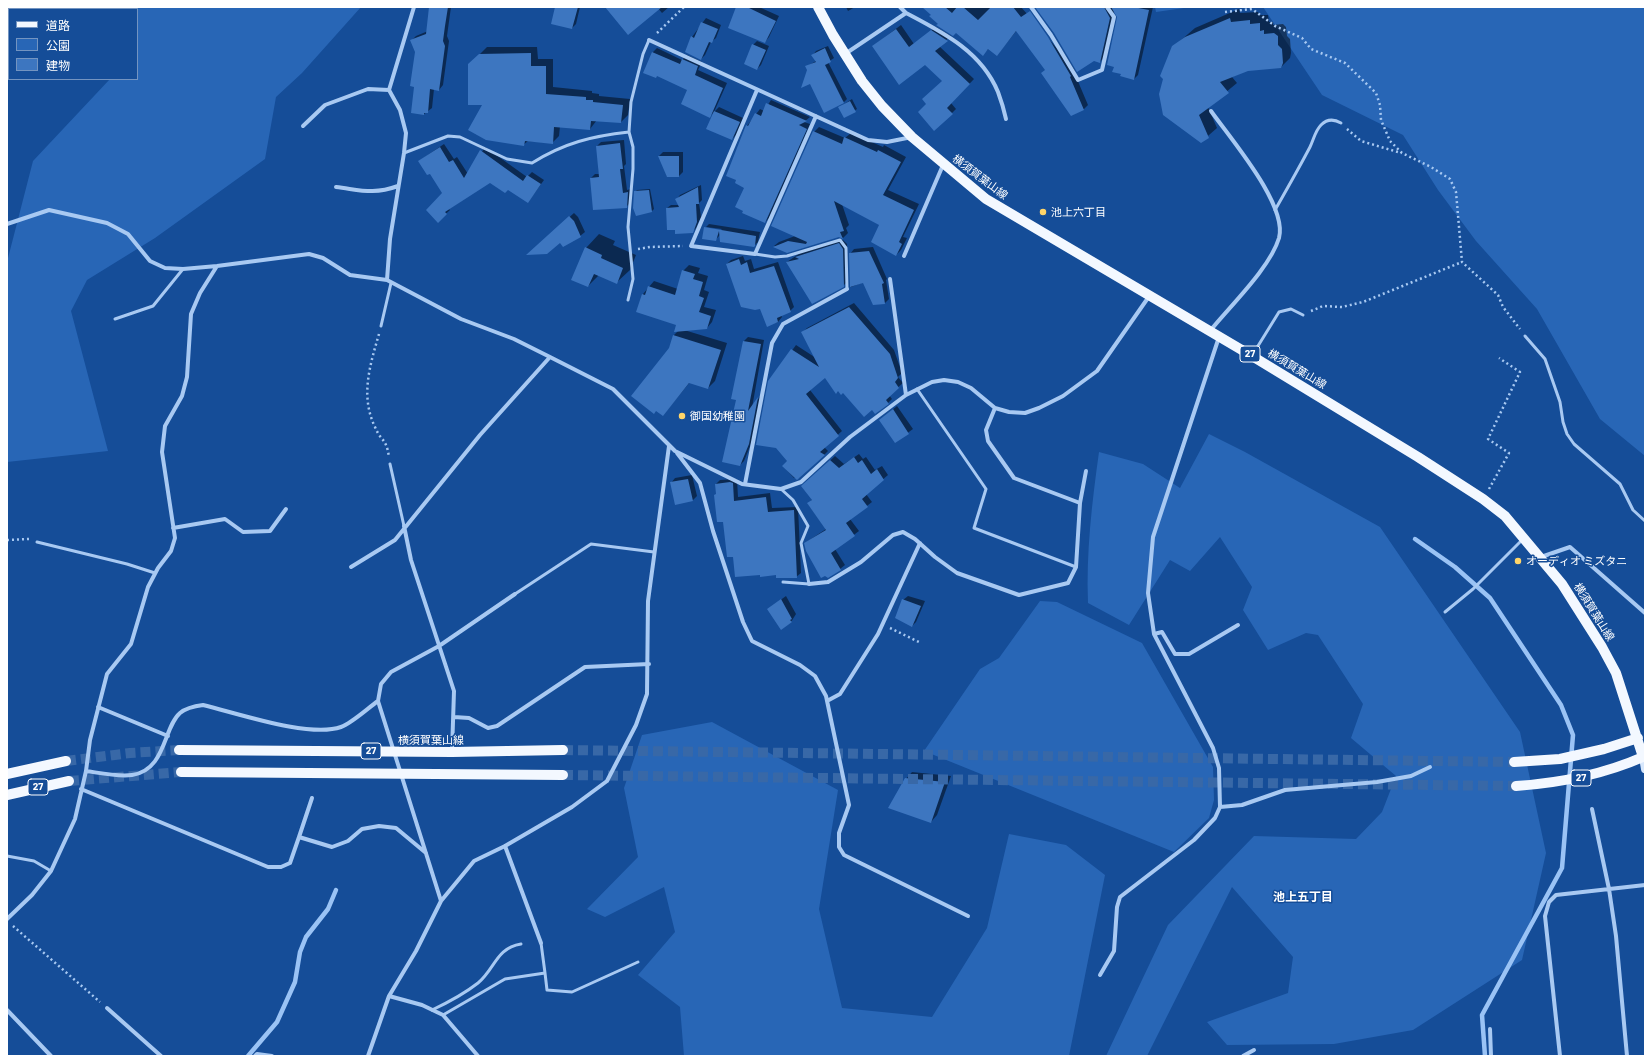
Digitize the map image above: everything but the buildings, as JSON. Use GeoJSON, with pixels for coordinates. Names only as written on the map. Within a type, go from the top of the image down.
{"type":"FeatureCollection","features":[{"type":"Feature","properties":{"kind":"main road","name":"横須賀葉山線"},"geometry":{"type":"LineString","coordinates":[[818,7],[862,81],[912,137],[986,199],[1150,295],[1418,457],[1483,499],[1505,516],[1541,557],[1562,584],[1602,647],[1616,673],[1642,737],[1644,757]]}},
{"type":"Feature","properties":{"kind":"main road","name":"27"},"geometry":{"type":"LineString","coordinates":[[1514,762],[1560,759],[1604,749],[1642,737]]}},
{"type":"Feature","properties":{"kind":"main road","name":"横須賀葉山線"},"geometry":{"type":"LineString","coordinates":[[179,750],[452,752],[563,750]]}},
{"type":"Feature","properties":{"kind":"main road","name":"27"},"geometry":{"type":"LineString","coordinates":[[1516,786],[1549,784],[1584,777],[1620,767],[1644,757]]}},
{"type":"Feature","properties":{"kind":"main road","name":"27"},"geometry":{"type":"LineString","coordinates":[[7,774],[66,762]]}},
{"type":"Feature","properties":{"kind":"main road","name":"27"},"geometry":{"type":"LineString","coordinates":[[181,772],[563,774]]}},
{"type":"Feature","properties":{"kind":"main road","name":"27"},"geometry":{"type":"LineString","coordinates":[[7,795],[69,781]]}},
{"type":"Feature","properties":{"kind":"street"},"geometry":{"type":"LineString","coordinates":[[389,282],[390,239],[406,133],[400,110],[389,90],[414,7]]}},
{"type":"Feature","properties":{"kind":"street"},"geometry":{"type":"LineString","coordinates":[[900,7],[906,13],[946,34],[982,65],[998,91],[1006,119]]}},
{"type":"Feature","properties":{"kind":"street"},"geometry":{"type":"LineString","coordinates":[[1031,7],[1051,34],[1078,80],[1102,70],[1114,17],[1107,7]]}},
{"type":"Feature","properties":{"kind":"street"},"geometry":{"type":"LineString","coordinates":[[846,54],[906,13]]}},
{"type":"Feature","properties":{"kind":"street"},"geometry":{"type":"LineString","coordinates":[[650,40],[868,140],[887,142],[912,137]]}},
{"type":"Feature","properties":{"kind":"street"},"geometry":{"type":"LineString","coordinates":[[303,126],[326,105],[368,89],[389,90]]}},
{"type":"Feature","properties":{"kind":"street"},"geometry":{"type":"LineString","coordinates":[[757,90],[691,246],[755,254],[816,116]]}},
{"type":"Feature","properties":{"kind":"street"},"geometry":{"type":"LineString","coordinates":[[1209,332],[1265,265],[1279,237],[1279,220],[1270,195],[1211,111]]}},
{"type":"Feature","properties":{"kind":"street"},"geometry":{"type":"LineString","coordinates":[[904,256],[943,164]]}},
{"type":"Feature","properties":{"kind":"street"},"geometry":{"type":"LineString","coordinates":[[336,187],[372,193],[382,192],[398,186]]}},
{"type":"Feature","properties":{"kind":"street"},"geometry":{"type":"LineString","coordinates":[[7,224],[50,210],[108,223],[128,234],[150,261],[165,268],[183,269],[217,266],[308,254],[323,258],[350,275],[389,282],[461,319],[514,339],[613,389],[675,451],[700,483],[713,531],[743,622],[752,641],[800,665],[815,676],[827,701],[849,805],[839,833],[839,847],[844,854],[968,916]]}},
{"type":"Feature","properties":{"kind":"street"},"geometry":{"type":"LineString","coordinates":[[7,920],[32,895],[51,871],[75,819],[86,771],[90,740],[107,674],[131,644],[148,587],[155,573],[171,551],[174,538],[162,452],[165,426],[182,396],[187,377],[191,314],[200,293],[217,266]]}},
{"type":"Feature","properties":{"kind":"street"},"geometry":{"type":"LineString","coordinates":[[890,279],[906,395]]}},
{"type":"Feature","properties":{"kind":"street"},"geometry":{"type":"LineString","coordinates":[[745,484],[772,343],[783,324],[847,289]]}},
{"type":"Feature","properties":{"kind":"street"},"geometry":{"type":"LineString","coordinates":[[675,451],[745,484],[781,489],[801,482],[850,437],[906,395],[917,389],[944,380],[958,382],[971,388],[995,408],[1009,412],[1025,413],[1039,408],[1077,387],[1097,371],[1150,295]]}},
{"type":"Feature","properties":{"kind":"street"},"geometry":{"type":"LineString","coordinates":[[1100,975],[1114,951],[1117,907],[1120,896],[1194,840],[1215,818],[1220,807],[1219,768],[1213,748],[1154,634],[1148,594],[1154,537],[1219,337]]}},
{"type":"Feature","properties":{"kind":"street"},"geometry":{"type":"LineString","coordinates":[[351,567],[395,540],[404,526],[480,435],[550,357]]}},
{"type":"Feature","properties":{"kind":"street"},"geometry":{"type":"LineString","coordinates":[[995,408],[986,430],[988,441],[1014,478],[1080,503]]}},
{"type":"Feature","properties":{"kind":"street"},"geometry":{"type":"LineString","coordinates":[[368,1056],[389,996],[416,950],[441,901],[474,861],[506,846],[572,806],[607,781],[636,725],[648,694],[648,601],[669,446]]}},
{"type":"Feature","properties":{"kind":"street"},"geometry":{"type":"LineString","coordinates":[[809,584],[828,582],[861,562],[893,535],[903,532],[920,543],[935,558],[956,573],[1018,595],[1068,583],[1076,567],[1080,503],[1086,471]]}},
{"type":"Feature","properties":{"kind":"street"},"geometry":{"type":"LineString","coordinates":[[173,528],[225,519],[243,532],[270,531],[286,509]]}},
{"type":"Feature","properties":{"kind":"street"},"geometry":{"type":"LineString","coordinates":[[404,526],[410,560],[438,646],[446,662],[454,691],[452,752]]}},
{"type":"Feature","properties":{"kind":"street"},"geometry":{"type":"LineString","coordinates":[[827,701],[840,694],[882,625],[920,543]]}},
{"type":"Feature","properties":{"kind":"street"},"geometry":{"type":"LineString","coordinates":[[1541,557],[1570,547],[1645,613]]}},
{"type":"Feature","properties":{"kind":"street"},"geometry":{"type":"LineString","coordinates":[[441,901],[378,701],[381,684],[391,672],[438,646],[515,594]]}},
{"type":"Feature","properties":{"kind":"street"},"geometry":{"type":"LineString","coordinates":[[1154,634],[1162,632],[1175,654],[1189,654],[1238,625]]}},
{"type":"Feature","properties":{"kind":"street"},"geometry":{"type":"LineString","coordinates":[[454,717],[469,718],[488,728],[497,726],[585,667],[649,664]]}},
{"type":"Feature","properties":{"kind":"street"},"geometry":{"type":"LineString","coordinates":[[86,771],[133,775],[148,767],[158,756],[179,714],[190,708],[203,704],[300,729],[322,729],[341,727],[378,701]]}},
{"type":"Feature","properties":{"kind":"street"},"geometry":{"type":"LineString","coordinates":[[98,707],[168,736]]}},
{"type":"Feature","properties":{"kind":"street"},"geometry":{"type":"LineString","coordinates":[[1644,757],[1645,769]]}},
{"type":"Feature","properties":{"kind":"street"},"geometry":{"type":"LineString","coordinates":[[1220,807],[1242,805],[1285,790],[1377,782],[1411,776],[1430,767]]}},
{"type":"Feature","properties":{"kind":"street"},"geometry":{"type":"LineString","coordinates":[[81,790],[268,867],[281,867],[290,863],[312,798]]}},
{"type":"Feature","properties":{"kind":"street"},"geometry":{"type":"LineString","coordinates":[[1592,809],[1609,889],[1616,936],[1628,1056]]}},
{"type":"Feature","properties":{"kind":"street"},"geometry":{"type":"LineString","coordinates":[[299,837],[332,847],[348,841],[362,829],[379,826],[396,828],[426,854]]}},
{"type":"Feature","properties":{"kind":"street"},"geometry":{"type":"LineString","coordinates":[[506,846],[541,943]]}},
{"type":"Feature","properties":{"kind":"street"},"geometry":{"type":"LineString","coordinates":[[1560,1056],[1545,916],[1546,908],[1556,895],[1645,885]]}},
{"type":"Feature","properties":{"kind":"street"},"geometry":{"type":"LineString","coordinates":[[389,996],[422,1005],[443,1016],[478,1056]]}},
{"type":"Feature","properties":{"kind":"street"},"geometry":{"type":"LineString","coordinates":[[107,1008],[161,1056]]}},
{"type":"Feature","properties":{"kind":"street"},"geometry":{"type":"LineString","coordinates":[[7,1010],[51,1056]]}},
{"type":"Feature","properties":{"kind":"street"},"geometry":{"type":"LineString","coordinates":[[1490,1029],[1491,1056]]}},
{"type":"Feature","properties":{"kind":"street"},"geometry":{"type":"LineString","coordinates":[[1243,1056],[1254,1050]]}},
{"type":"Feature","properties":{"kind":"street"},"geometry":{"type":"LineString","coordinates":[[256,1056],[257,1054],[272,1056]]}},
{"type":"Feature","properties":{"kind":"lane"},"geometry":{"type":"LineString","coordinates":[[628,300],[633,279],[628,227],[633,147],[629,132],[631,102],[643,54],[650,40]]}},
{"type":"Feature","properties":{"kind":"lane"},"geometry":{"type":"LineString","coordinates":[[1275,210],[1311,145],[1316,131],[1322,124],[1328,121],[1335,120],[1341,123]]}},
{"type":"Feature","properties":{"kind":"lane"},"geometry":{"type":"LineString","coordinates":[[404,153],[448,136],[460,138],[507,159],[532,163],[554,149],[598,136],[629,132]]}},
{"type":"Feature","properties":{"kind":"lane"},"geometry":{"type":"LineString","coordinates":[[755,254],[775,257],[787,256],[840,240],[846,248],[847,289]]}},
{"type":"Feature","properties":{"kind":"lane"},"geometry":{"type":"LineString","coordinates":[[115,319],[153,306],[183,269]]}},
{"type":"Feature","properties":{"kind":"lane"},"geometry":{"type":"LineString","coordinates":[[381,326],[389,282]]}},
{"type":"Feature","properties":{"kind":"lane"},"geometry":{"type":"LineString","coordinates":[[1252,356],[1279,312],[1291,309],[1303,315]]}},
{"type":"Feature","properties":{"kind":"lane"},"geometry":{"type":"LineString","coordinates":[[1525,336],[1545,359],[1555,383],[1567,434],[1574,444],[1620,484],[1633,510],[1645,521]]}},
{"type":"Feature","properties":{"kind":"lane"},"geometry":{"type":"LineString","coordinates":[[917,389],[986,489],[974,528],[1076,567]]}},
{"type":"Feature","properties":{"kind":"lane"},"geometry":{"type":"LineString","coordinates":[[390,464],[404,526]]}},
{"type":"Feature","properties":{"kind":"lane"},"geometry":{"type":"LineString","coordinates":[[781,489],[793,500],[808,526],[801,544],[809,584],[783,582]]}},
{"type":"Feature","properties":{"kind":"lane"},"geometry":{"type":"LineString","coordinates":[[1445,612],[1473,589],[1525,538]]}},
{"type":"Feature","properties":{"kind":"lane"},"geometry":{"type":"LineString","coordinates":[[37,542],[127,564],[155,573]]}},
{"type":"Feature","properties":{"kind":"lane"},"geometry":{"type":"LineString","coordinates":[[515,594],[591,544],[654,552]]}},
{"type":"Feature","properties":{"kind":"lane"},"geometry":{"type":"LineString","coordinates":[[7,856],[34,861],[51,871]]}},
{"type":"Feature","properties":{"kind":"lane"},"geometry":{"type":"LineString","coordinates":[[541,943],[547,990],[572,992],[638,962]]}},
{"type":"Feature","properties":{"kind":"lane"},"geometry":{"type":"LineString","coordinates":[[432,1010],[456,999],[480,982],[503,951],[510,946],[521,944]]}},
{"type":"Feature","properties":{"kind":"lane"},"geometry":{"type":"LineString","coordinates":[[443,1016],[505,979],[545,973]]}},
{"type":"Feature","properties":{"kind":"path"},"geometry":{"type":"LineString","coordinates":[[650,40],[684,7]]}},
{"type":"Feature","properties":{"kind":"path"},"geometry":{"type":"LineString","coordinates":[[1225,12],[1252,9],[1275,26],[1302,38],[1311,49],[1344,63],[1376,93],[1380,106],[1381,120],[1390,141],[1402,154]]}},
{"type":"Feature","properties":{"kind":"path"},"geometry":{"type":"LineString","coordinates":[[1341,123],[1361,141],[1402,154],[1431,167],[1450,179],[1456,192],[1462,262],[1498,295],[1503,307],[1525,336]]}},
{"type":"Feature","properties":{"kind":"path"},"geometry":{"type":"LineString","coordinates":[[630,251],[650,247],[691,246]]}},
{"type":"Feature","properties":{"kind":"path"},"geometry":{"type":"LineString","coordinates":[[1303,315],[1323,306],[1342,306],[1363,302],[1462,262]]}},
{"type":"Feature","properties":{"kind":"path"},"geometry":{"type":"LineString","coordinates":[[381,326],[369,368],[366,403],[375,428],[387,443],[390,464]]}},
{"type":"Feature","properties":{"kind":"path"},"geometry":{"type":"LineString","coordinates":[[1483,499],[1509,453],[1488,439],[1520,372],[1499,358]]}},
{"type":"Feature","properties":{"kind":"path"},"geometry":{"type":"LineString","coordinates":[[7,540],[27,538],[37,542]]}},
{"type":"Feature","properties":{"kind":"path"},"geometry":{"type":"LineString","coordinates":[[882,625],[921,643]]}},
{"type":"Feature","properties":{"kind":"path"},"geometry":{"type":"LineString","coordinates":[[7,920],[107,1008]]}},
{"type":"Feature","properties":{"kind":"green space"},"geometry":{"type":"Polygon","coordinates":[[[361,7],[302,73],[276,97],[265,159],[155,238],[87,280],[71,311],[108,451],[7,462],[7,262],[33,161],[109,80],[138,80],[138,8],[110,8],[361,7]]]}},
{"type":"Feature","properties":{"kind":"green space"},"geometry":{"type":"Polygon","coordinates":[[[1155,7],[1191,7],[1156,12],[1155,7]]]}},
{"type":"Feature","properties":{"kind":"green space"},"geometry":{"type":"Polygon","coordinates":[[[1263,7],[1645,7],[1645,456],[1600,419],[1537,309],[1476,241],[1438,190],[1403,135],[1322,95],[1263,7]]]}},
{"type":"Feature","properties":{"kind":"green space"},"geometry":{"type":"Polygon","coordinates":[[[1209,434],[1245,452],[1380,527],[1520,732],[1546,853],[1522,960],[1413,1030],[1334,1044],[1227,1045],[1207,1022],[1288,993],[1293,957],[1232,887],[1147,1056],[1106,1056],[1168,925],[1254,836],[1356,839],[1382,812],[1396,776],[1351,738],[1363,704],[1318,635],[1306,633],[1268,650],[1243,610],[1252,587],[1220,537],[1190,571],[1170,560],[1129,625],[1088,603],[1090,528],[1099,452],[1143,464],[1180,488],[1209,434]]]}},
{"type":"Feature","properties":{"kind":"green space"},"geometry":{"type":"Polygon","coordinates":[[[1040,601],[1057,602],[1142,643],[1213,767],[1214,800],[1209,818],[1174,852],[924,751],[980,669],[999,658],[1040,601]]]}},
{"type":"Feature","properties":{"kind":"green space"},"geometry":{"type":"Polygon","coordinates":[[[712,722],[838,790],[819,909],[842,1008],[932,1017],[987,928],[1009,834],[1066,845],[1105,875],[1069,1056],[684,1056],[680,1007],[638,975],[675,932],[664,887],[605,917],[587,909],[638,857],[624,788],[642,735],[712,722]]]}},
{"type":"Feature","properties":{"kind":"waterway"},"geometry":{"type":"LineString","coordinates":[[1415,539],[1455,567],[1490,598],[1561,705],[1573,735],[1562,868],[1482,1015],[1485,1056]]}},
{"type":"Feature","properties":{"kind":"waterway"},"geometry":{"type":"LineString","coordinates":[[248,1056],[277,1022],[295,982],[300,952],[306,937],[328,909],[336,890]]}},
{"type":"Feature","properties":{"kind":"tunnel"},"geometry":{"type":"LineString","coordinates":[[66,761],[130,753],[179,750]]}},
{"type":"Feature","properties":{"kind":"tunnel"},"geometry":{"type":"LineString","coordinates":[[563,750],[1514,762]]}},
{"type":"Feature","properties":{"kind":"tunnel"},"geometry":{"type":"LineString","coordinates":[[69,781],[181,772]]}},
{"type":"Feature","properties":{"kind":"tunnel"},"geometry":{"type":"LineString","coordinates":[[563,775],[1516,786]]}},
{"type":"Feature","properties":{"kind":"place","name":"池上六丁目"},"geometry":{"type":"Point","coordinates":[1043,212]}},
{"type":"Feature","properties":{"kind":"place","name":"御国幼稚園"},"geometry":{"type":"Point","coordinates":[682,416]}},
{"type":"Feature","properties":{"kind":"place","name":"オーディオ ミズタニ"},"geometry":{"type":"Point","coordinates":[1518,561]}},
{"type":"Feature","properties":{"kind":"district","name":"池上五丁目"},"geometry":{"type":"Point","coordinates":[1303,897]}}]}
